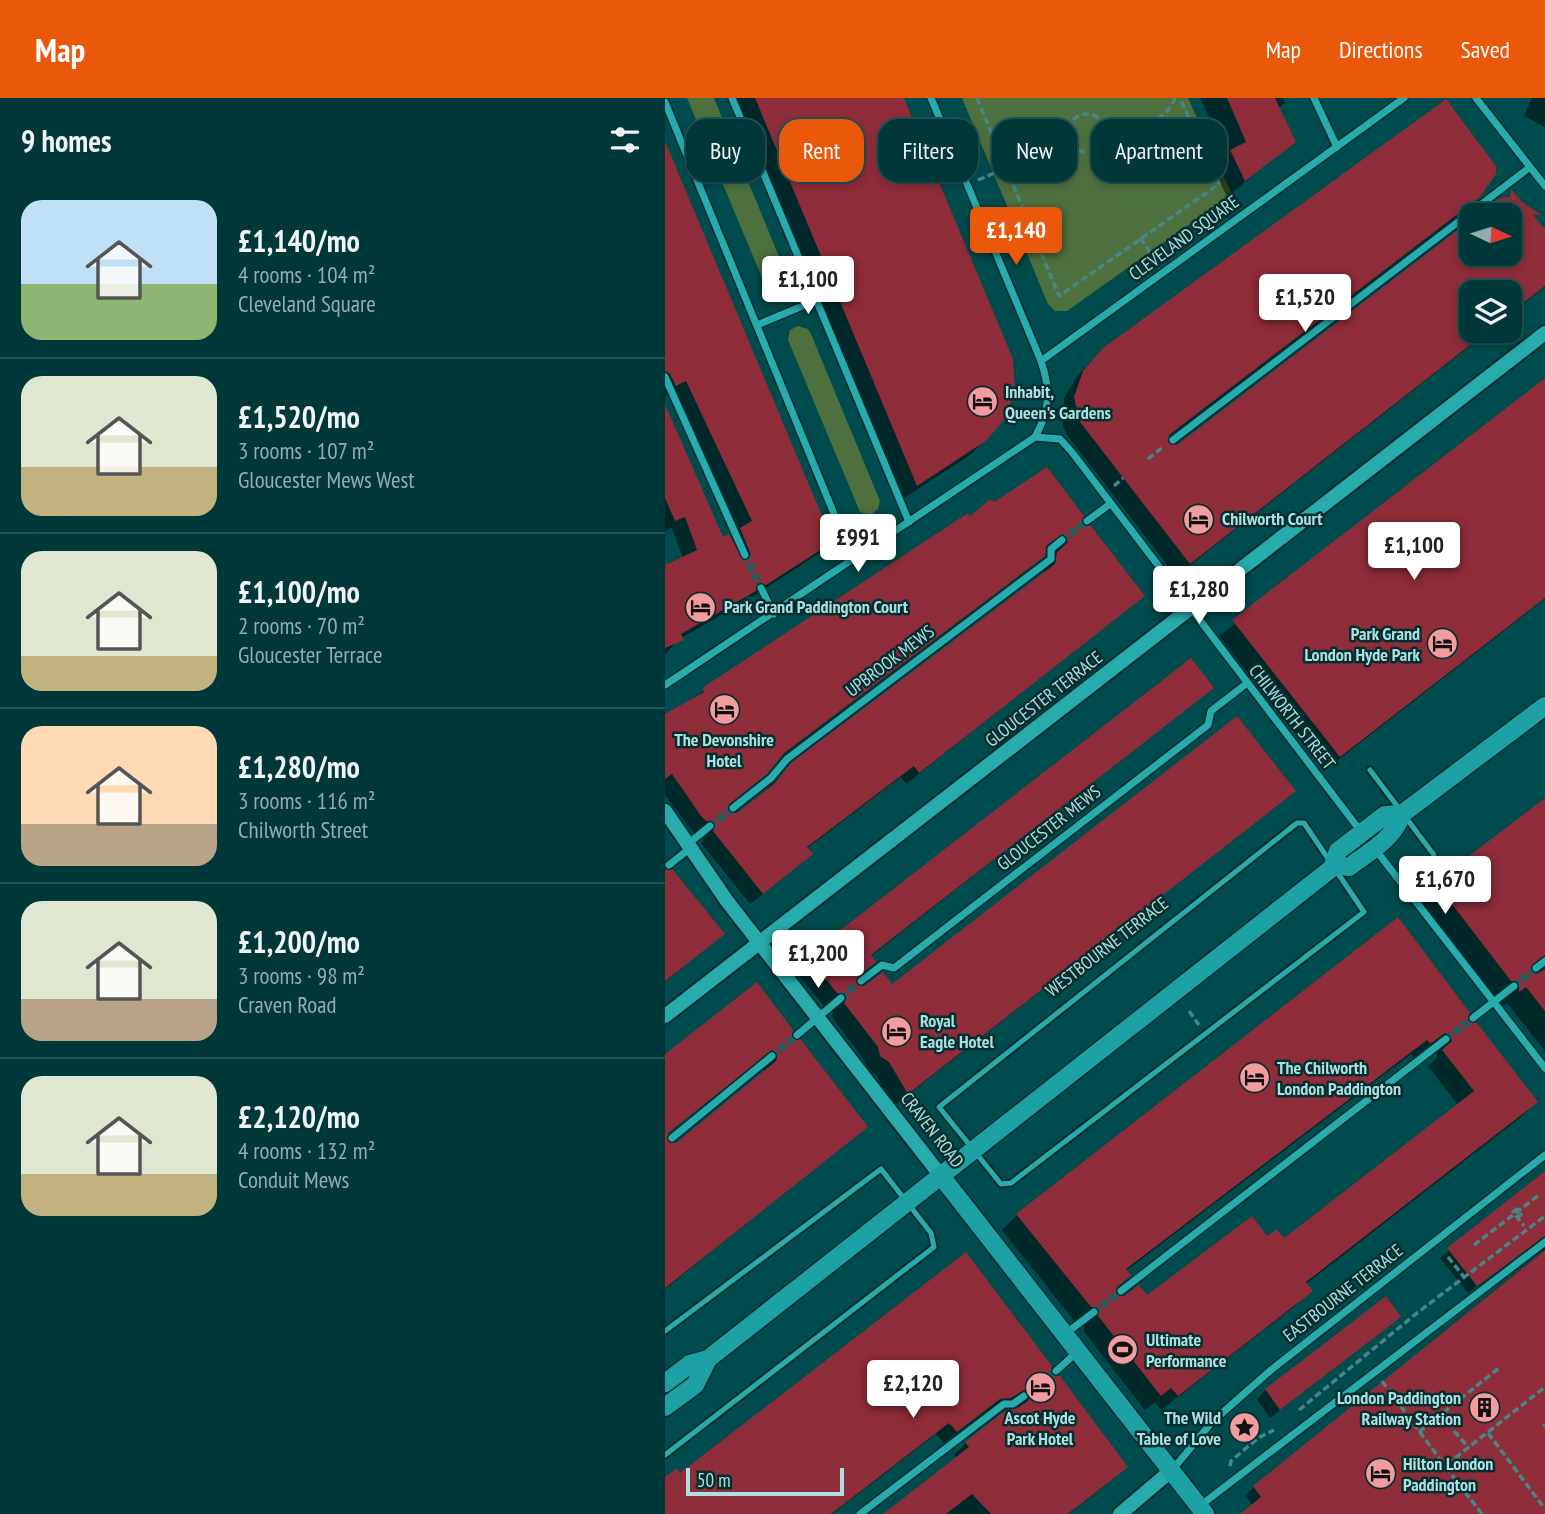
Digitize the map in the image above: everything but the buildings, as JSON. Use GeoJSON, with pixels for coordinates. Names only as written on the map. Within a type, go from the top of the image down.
{"type":"FeatureCollection","features":[{"type":"Feature","properties":{"kind":"main road"},"geometry":{"type":"LineString","coordinates":[[665,1383],[690,1364],[708,1359],[1335,865],[1338,851],[1385,815],[1402,814],[1545,706]]}},
{"type":"Feature","properties":{"kind":"main road"},"geometry":{"type":"LineString","coordinates":[[1335,865],[1349,867],[1397,831],[1402,814]]}},
{"type":"Feature","properties":{"kind":"main road","name":"CRAVEN ROAD"},"geometry":{"type":"LineString","coordinates":[[941,1176],[1203,1510]]}},
{"type":"Feature","properties":{"kind":"main road"},"geometry":{"type":"LineString","coordinates":[[665,1407],[695,1385],[708,1359]]}},
{"type":"Feature","properties":{"kind":"street"},"geometry":{"type":"LineString","coordinates":[[732,98],[909,523]]}},
{"type":"Feature","properties":{"kind":"street"},"geometry":{"type":"LineString","coordinates":[[665,685],[1035,437],[1049,403],[1041,361],[931,98]]}},
{"type":"Feature","properties":{"kind":"street"},"geometry":{"type":"LineString","coordinates":[[1314,98],[1337,147]]}},
{"type":"Feature","properties":{"kind":"street","name":"CLEVELAND SQUARE"},"geometry":{"type":"LineString","coordinates":[[1041,361],[1404,98]]}},
{"type":"Feature","properties":{"kind":"street"},"geometry":{"type":"LineString","coordinates":[[1476,98],[1545,186]]}},
{"type":"Feature","properties":{"kind":"street"},"geometry":{"type":"LineString","coordinates":[[665,102],[853,561]]}},
{"type":"Feature","properties":{"kind":"street"},"geometry":{"type":"LineString","coordinates":[[1173,440],[1530,167]]}},
{"type":"Feature","properties":{"kind":"street"},"geometry":{"type":"LineString","coordinates":[[757,325],[817,300]]}},
{"type":"Feature","properties":{"kind":"street","name":"GLOUCESTER TERRACE"},"geometry":{"type":"LineString","coordinates":[[665,1016],[1545,333]]}},
{"type":"Feature","properties":{"kind":"street"},"geometry":{"type":"LineString","coordinates":[[665,377],[745,555]]}},
{"type":"Feature","properties":{"kind":"street","name":"CHILWORTH STREET"},"geometry":{"type":"LineString","coordinates":[[1035,437],[1060,439],[1362,833]]}},
{"type":"Feature","properties":{"kind":"street"},"geometry":{"type":"LineString","coordinates":[[1087,521],[1110,504]]}},
{"type":"Feature","properties":{"kind":"street","name":"UPBROOK MEWS"},"geometry":{"type":"LineString","coordinates":[[733,807],[771,778],[787,759],[1051,559],[1051,549],[1062,540]]}},
{"type":"Feature","properties":{"kind":"street"},"geometry":{"type":"LineString","coordinates":[[761,588],[774,614]]}},
{"type":"Feature","properties":{"kind":"street","name":"GLOUCESTER MEWS"},"geometry":{"type":"LineString","coordinates":[[861,981],[882,965],[894,968],[1208,724],[1211,711],[1246,684]]}},
{"type":"Feature","properties":{"kind":"street","name":"CRAVEN ROAD"},"geometry":{"type":"LineString","coordinates":[[665,811],[688,847],[760,943],[941,1176]]}},
{"type":"Feature","properties":{"kind":"street"},"geometry":{"type":"LineString","coordinates":[[669,865],[709,827]]}},
{"type":"Feature","properties":{"kind":"street"},"geometry":{"type":"LineString","coordinates":[[1374,848],[1545,1068]]}},
{"type":"Feature","properties":{"kind":"street"},"geometry":{"type":"LineString","coordinates":[[1536,968],[1545,961]]}},
{"type":"Feature","properties":{"kind":"street"},"geometry":{"type":"LineString","coordinates":[[1473,1018],[1514,986]]}},
{"type":"Feature","properties":{"kind":"street"},"geometry":{"type":"LineString","coordinates":[[797,1035],[841,998]]}},
{"type":"Feature","properties":{"kind":"street"},"geometry":{"type":"LineString","coordinates":[[1121,1290],[1446,1039]]}},
{"type":"Feature","properties":{"kind":"street"},"geometry":{"type":"LineString","coordinates":[[671,1138],[772,1056]]}},
{"type":"Feature","properties":{"kind":"street","name":"EASTBOURNE TERRACE"},"geometry":{"type":"LineString","coordinates":[[1173,1469],[1212,1422],[1271,1370],[1545,1155]]}},
{"type":"Feature","properties":{"kind":"street"},"geometry":{"type":"LineString","coordinates":[[1203,1510],[1228,1485],[1545,1242]]}},
{"type":"Feature","properties":{"kind":"street"},"geometry":{"type":"LineString","coordinates":[[1065,1334],[1094,1311]]}},
{"type":"Feature","properties":{"kind":"street"},"geometry":{"type":"LineString","coordinates":[[1056,1371],[1079,1351]]}},
{"type":"Feature","properties":{"kind":"street"},"geometry":{"type":"LineString","coordinates":[[860,1514],[1004,1404],[1013,1404],[1024,1396]]}},
{"type":"Feature","properties":{"kind":"street"},"geometry":{"type":"LineString","coordinates":[[1120,1514],[1173,1469]]}},
{"type":"Feature","properties":{"kind":"lane"},"geometry":{"type":"LineString","coordinates":[[1370,770],[1434,855]]}},
{"type":"Feature","properties":{"kind":"lane","name":"WESTBOURNE TERRACE"},"geometry":{"type":"LineString","coordinates":[[1297,823],[1304,823],[1335,865],[1364,912],[1011,1183],[1001,1184],[939,1107],[1297,823]]}},
{"type":"Feature","properties":{"kind":"lane"},"geometry":{"type":"LineString","coordinates":[[665,1331],[881,1169],[931,1233],[934,1247],[665,1455]]}},
{"type":"Feature","properties":{"kind":"path"},"geometry":{"type":"LineString","coordinates":[[977,98],[992,134]]}},
{"type":"Feature","properties":{"kind":"path"},"geometry":{"type":"LineString","coordinates":[[1012,182],[1059,296],[1219,184],[1177,98],[1159,119]]}},
{"type":"Feature","properties":{"kind":"path"},"geometry":{"type":"LineString","coordinates":[[1077,119],[1080,115],[1092,114],[1097,119]]}},
{"type":"Feature","properties":{"kind":"path"},"geometry":{"type":"LineString","coordinates":[[967,184],[992,174]]}},
{"type":"Feature","properties":{"kind":"path"},"geometry":{"type":"LineString","coordinates":[[1140,238],[1163,272]]}},
{"type":"Feature","properties":{"kind":"path"},"geometry":{"type":"LineString","coordinates":[[1507,1220],[1545,1190]]}},
{"type":"Feature","properties":{"kind":"path"},"geometry":{"type":"LineString","coordinates":[[1473,1245],[1539,1195]]}},
{"type":"Feature","properties":{"kind":"path"},"geometry":{"type":"LineString","coordinates":[[1520,1214],[1517,1210],[1514,1212],[1517,1217],[1521,1215],[1517,1209],[1513,1212],[1524,1226]]}},
{"type":"Feature","properties":{"kind":"path"},"geometry":{"type":"LineString","coordinates":[[1296,1413],[1464,1277],[1545,1216]]}},
{"type":"Feature","properties":{"kind":"path"},"geometry":{"type":"LineString","coordinates":[[1448,1257],[1464,1277]]}},
{"type":"Feature","properties":{"kind":"path"},"geometry":{"type":"LineString","coordinates":[[1419,1432],[1499,1368]]}},
{"type":"Feature","properties":{"kind":"path"},"geometry":{"type":"LineString","coordinates":[[1376,1373],[1482,1514]]}},
{"type":"Feature","properties":{"kind":"path"},"geometry":{"type":"LineString","coordinates":[[1445,1466],[1545,1387]]}},
{"type":"Feature","properties":{"kind":"path"},"geometry":{"type":"LineString","coordinates":[[1228,1485],[1223,1476],[1231,1461],[1258,1438],[1275,1429]]}},
{"type":"Feature","properties":{"kind":"path"},"geometry":{"type":"LineString","coordinates":[[1454,1431],[1469,1448]]}},
{"type":"Feature","properties":{"kind":"path"},"geometry":{"type":"LineString","coordinates":[[1488,1433],[1545,1509]]}},
{"type":"Feature","properties":{"kind":"green space"},"geometry":{"type":"Polygon","coordinates":[[[687,98],[714,98],[723,119],[696,119],[687,98]]]}},
{"type":"Feature","properties":{"kind":"green space"},"geometry":{"type":"Polygon","coordinates":[[[962,98],[1188,98],[1198,119],[1091,119],[1091,182],[1226,182],[1232,194],[1067,311],[1055,311],[1048,304],[997,182],[1077,182],[1077,119],[992,119],[992,170],[978,136],[978,119],[971,119],[962,98]]]}},
{"type":"Feature","properties":{"kind":"green space"},"geometry":{"type":"Polygon","coordinates":[[[722,182],[748,182],[791,286],[785,299],[770,297],[722,182]]]}},
{"type":"Feature","properties":{"kind":"green space"},"geometry":{"type":"Polygon","coordinates":[[[798,326],[808,329],[811,334],[880,501],[878,509],[871,515],[860,512],[788,340],[790,330],[798,326]]]}},
{"type":"Feature","properties":{"kind":"tunnel"},"geometry":{"type":"LineString","coordinates":[[1062,540],[1087,521]]}},
{"type":"Feature","properties":{"kind":"tunnel"},"geometry":{"type":"LineString","coordinates":[[745,555],[761,588]]}},
{"type":"Feature","properties":{"kind":"tunnel"},"geometry":{"type":"LineString","coordinates":[[710,826],[733,808]]}},
{"type":"Feature","properties":{"kind":"tunnel"},"geometry":{"type":"LineString","coordinates":[[1514,986],[1536,968]]}},
{"type":"Feature","properties":{"kind":"tunnel"},"geometry":{"type":"LineString","coordinates":[[841,998],[861,981]]}},
{"type":"Feature","properties":{"kind":"tunnel"},"geometry":{"type":"LineString","coordinates":[[1446,1039],[1473,1018]]}},
{"type":"Feature","properties":{"kind":"tunnel"},"geometry":{"type":"LineString","coordinates":[[772,1056],[797,1035]]}},
{"type":"Feature","properties":{"kind":"tunnel"},"geometry":{"type":"LineString","coordinates":[[1094,1312],[1121,1291]]}},
{"type":"Feature","properties":{"kind":"tunnel"},"geometry":{"type":"LineString","coordinates":[[1024,1396],[1056,1371]]}},
{"type":"Feature","properties":{"kind":"place","name":"Inhabit, Queen's Gardens"},"geometry":{"type":"Point","coordinates":[982,402]}},
{"type":"Feature","properties":{"kind":"place","name":"Chilworth Court"},"geometry":{"type":"Point","coordinates":[1199,519]}},
{"type":"Feature","properties":{"kind":"place","name":"Park Grand Paddington Court"},"geometry":{"type":"Point","coordinates":[701,607]}},
{"type":"Feature","properties":{"kind":"place","name":"Park Grand London Hyde Park"},"geometry":{"type":"Point","coordinates":[1443,644]}},
{"type":"Feature","properties":{"kind":"place","name":"The Devonshire Hotel"},"geometry":{"type":"Point","coordinates":[724,710]}},
{"type":"Feature","properties":{"kind":"place","name":"Royal Eagle Hotel"},"geometry":{"type":"Point","coordinates":[897,1031]}},
{"type":"Feature","properties":{"kind":"place","name":"The Chilworth London Paddington"},"geometry":{"type":"Point","coordinates":[1254,1078]}},
{"type":"Feature","properties":{"kind":"place","name":"Ultimate Performance"},"geometry":{"type":"Point","coordinates":[1123,1350]}},
{"type":"Feature","properties":{"kind":"place","name":"Ascot Hyde Park Hotel"},"geometry":{"type":"Point","coordinates":[1040,1388]}},
{"type":"Feature","properties":{"kind":"place","name":"London Paddington Railway Station"},"geometry":{"type":"Point","coordinates":[1484,1408]}},
{"type":"Feature","properties":{"kind":"place","name":"The Wild Table of Love"},"geometry":{"type":"Point","coordinates":[1244,1428]}},
{"type":"Feature","properties":{"kind":"place","name":"Hilton London Paddington"},"geometry":{"type":"Point","coordinates":[1380,1474]}}]}
